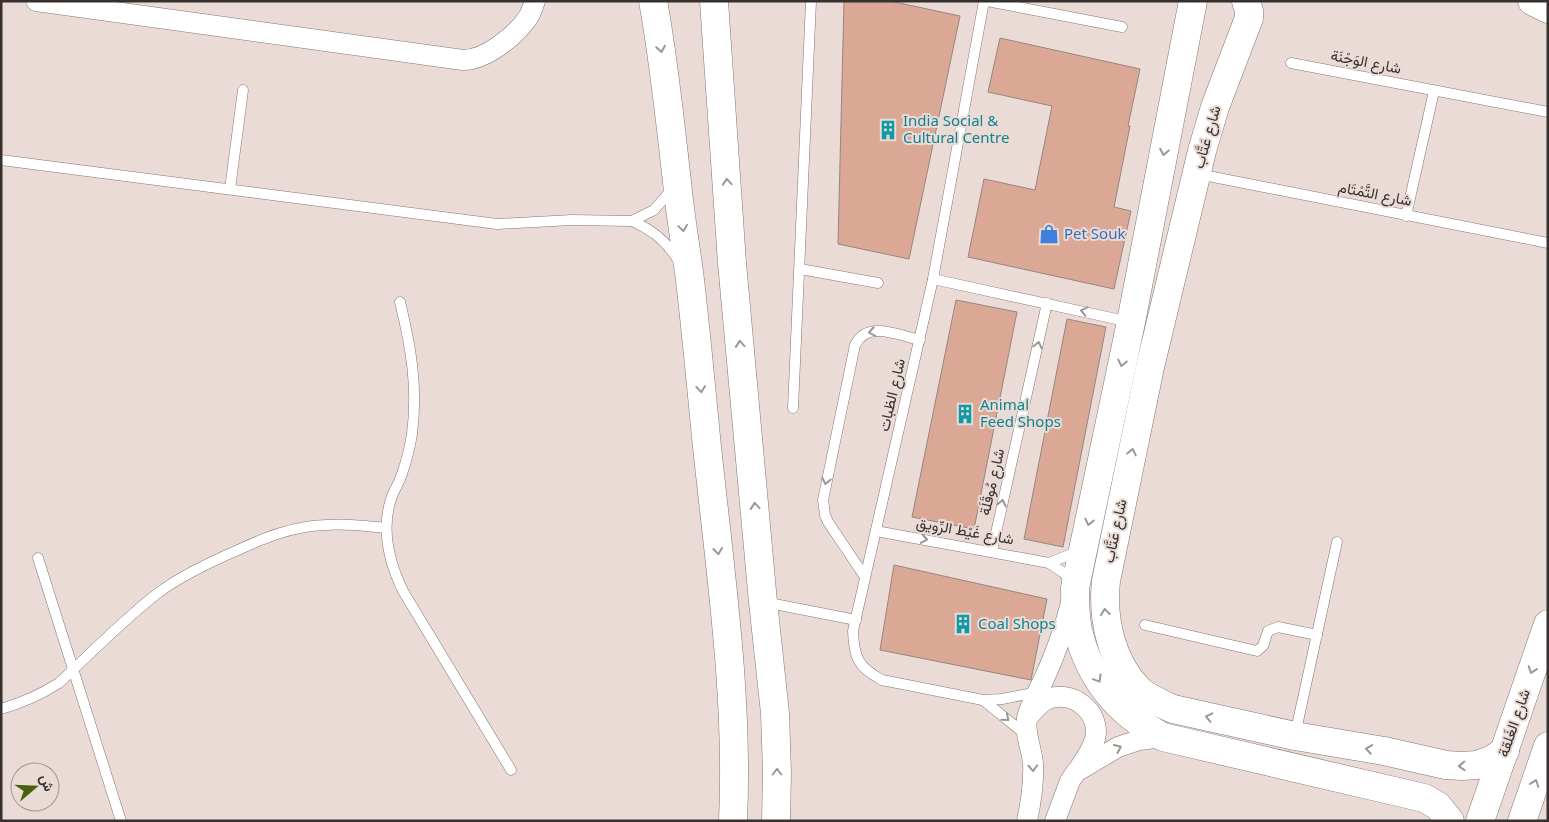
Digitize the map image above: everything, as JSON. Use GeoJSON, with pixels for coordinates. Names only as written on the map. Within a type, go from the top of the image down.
{"type":"FeatureCollection","features":[{"type":"Feature","properties":{"kind":"street"},"geometry":{"type":"LineString","coordinates":[[36,1],[471,60],[486,54],[515,33],[529,16],[535,1]]}},
{"type":"Feature","properties":{"kind":"street"},"geometry":{"type":"LineString","coordinates":[[652,1],[667,83],[677,183],[690,282],[734,717],[735,771],[733,821]]}},
{"type":"Feature","properties":{"kind":"street"},"geometry":{"type":"LineString","coordinates":[[714,1],[732,263],[775,713],[776,821]]}},
{"type":"Feature","properties":{"kind":"street","name":"شارع عَتَّاب"},"geometry":{"type":"LineString","coordinates":[[1027,728],[1030,708],[1056,652],[1075,589],[1131,322],[1193,1]]}},
{"type":"Feature","properties":{"kind":"street","name":"شارع عَتَّاب"},"geometry":{"type":"LineString","coordinates":[[1171,115],[1188,72],[1206,1]]}},
{"type":"Feature","properties":{"kind":"street","name":"شارع عَتَّاب"},"geometry":{"type":"LineString","coordinates":[[1246,1],[1249,18],[1208,127],[1150,367],[1108,564],[1104,599],[1106,619],[1115,652],[1127,674],[1140,690],[1173,709],[1295,736],[1384,751],[1446,765],[1462,766],[1477,764],[1491,760],[1505,751]]}},
{"type":"Feature","properties":{"kind":"street"},"geometry":{"type":"LineString","coordinates":[[1532,1],[1548,9]]}},
{"type":"Feature","properties":{"kind":"street"},"geometry":{"type":"LineString","coordinates":[[1541,1],[1548,3]]}},
{"type":"Feature","properties":{"kind":"street"},"geometry":{"type":"LineString","coordinates":[[1171,115],[1208,127]]}},
{"type":"Feature","properties":{"kind":"street","name":"شارع عَتَّاب"},"geometry":{"type":"LineString","coordinates":[[1075,589],[1078,630],[1089,661],[1102,685],[1128,715],[1144,727],[1163,737],[1424,798],[1438,806],[1450,821]]}},
{"type":"Feature","properties":{"kind":"street"},"geometry":{"type":"LineString","coordinates":[[722,599],[764,602]]}},
{"type":"Feature","properties":{"kind":"street","name":"شارع الغَلقة"},"geometry":{"type":"LineString","coordinates":[[1480,821],[1548,624]]}},
{"type":"Feature","properties":{"kind":"street"},"geometry":{"type":"LineString","coordinates":[[1027,821],[1033,778],[1033,763],[1027,728],[1035,708],[1046,700],[1059,696],[1072,698],[1084,705],[1093,716],[1096,729],[1091,750],[1070,781],[1055,821]]}},
{"type":"Feature","properties":{"kind":"street","name":"شارع عَتَّاب"},"geometry":{"type":"LineString","coordinates":[[1076,772],[1118,747],[1139,740],[1163,737]]}},
{"type":"Feature","properties":{"kind":"street"},"geometry":{"type":"LineString","coordinates":[[1522,821],[1548,746]]}},
{"type":"Feature","properties":{"kind":"lane"},"geometry":{"type":"LineString","coordinates":[[793,408],[811,1]]}},
{"type":"Feature","properties":{"kind":"lane"},"geometry":{"type":"LineString","coordinates":[[985,1],[1122,27]]}},
{"type":"Feature","properties":{"kind":"lane","name":"شارع الظبات"},"geometry":{"type":"LineString","coordinates":[[985,1],[933,279],[853,631],[854,649],[859,663],[868,673],[882,680],[983,700],[1002,699],[1038,692]]}},
{"type":"Feature","properties":{"kind":"lane","name":"شارع الوَجْنَة"},"geometry":{"type":"LineString","coordinates":[[1291,63],[1548,112]]}},
{"type":"Feature","properties":{"kind":"lane"},"geometry":{"type":"LineString","coordinates":[[230,189],[243,90]]}},
{"type":"Feature","properties":{"kind":"lane"},"geometry":{"type":"LineString","coordinates":[[1406,216],[1434,91]]}},
{"type":"Feature","properties":{"kind":"lane"},"geometry":{"type":"LineString","coordinates":[[1,160],[497,224],[572,220],[632,221],[648,228],[670,247],[690,282]]}},
{"type":"Feature","properties":{"kind":"lane","name":"شارع التَّمْتَام"},"geometry":{"type":"LineString","coordinates":[[1197,174],[1548,244]]}},
{"type":"Feature","properties":{"kind":"lane"},"geometry":{"type":"LineString","coordinates":[[632,221],[654,210],[677,183]]}},
{"type":"Feature","properties":{"kind":"lane"},"geometry":{"type":"LineString","coordinates":[[800,269],[878,283]]}},
{"type":"Feature","properties":{"kind":"lane"},"geometry":{"type":"LineString","coordinates":[[933,279],[1131,322]]}},
{"type":"Feature","properties":{"kind":"lane"},"geometry":{"type":"LineString","coordinates":[[400,302],[410,345],[414,389],[412,434],[402,473],[391,499],[386,528],[388,550],[393,571],[403,591],[511,770]]}},
{"type":"Feature","properties":{"kind":"lane","name":"شارع مُوقَلَة"},"geometry":{"type":"LineString","coordinates":[[992,551],[1047,303]]}},
{"type":"Feature","properties":{"kind":"lane"},"geometry":{"type":"LineString","coordinates":[[865,577],[828,522],[823,500],[855,345],[862,335],[873,330],[920,340]]}},
{"type":"Feature","properties":{"kind":"lane"},"geometry":{"type":"LineString","coordinates":[[1,709],[26,702],[43,694],[59,683],[158,593],[182,577],[208,564],[268,536],[296,528],[354,525],[386,528]]}},
{"type":"Feature","properties":{"kind":"lane","name":"شارع غَيْط الرِّويق"},"geometry":{"type":"LineString","coordinates":[[876,530],[1049,563],[1064,573],[1075,589]]}},
{"type":"Feature","properties":{"kind":"lane"},"geometry":{"type":"LineString","coordinates":[[1295,736],[1336,542]]}},
{"type":"Feature","properties":{"kind":"lane"},"geometry":{"type":"LineString","coordinates":[[1049,563],[1083,549]]}},
{"type":"Feature","properties":{"kind":"lane"},"geometry":{"type":"LineString","coordinates":[[38,558],[121,821]]}},
{"type":"Feature","properties":{"kind":"lane"},"geometry":{"type":"LineString","coordinates":[[764,602],[856,620]]}},
{"type":"Feature","properties":{"kind":"lane"},"geometry":{"type":"LineString","coordinates":[[1145,626],[1257,651],[1264,646],[1268,631],[1275,627],[1317,635]]}},
{"type":"Feature","properties":{"kind":"lane","name":"شارع الظبات"},"geometry":{"type":"LineString","coordinates":[[983,700],[1027,728]]}},
{"type":"Feature","properties":{"kind":"building","name":"India Social & Cultural Centre"},"geometry":{"type":"Polygon","coordinates":[[[844,1],[890,1],[960,16],[909,259],[838,244],[844,1]]]}},
{"type":"Feature","properties":{"kind":"building"},"geometry":{"type":"Polygon","coordinates":[[[1000,38],[1140,69],[1114,207],[1131,211],[1114,289],[968,257],[984,179],[1035,190],[1052,106],[988,92],[1000,38]]]}},
{"type":"Feature","properties":{"kind":"building","name":"Animal Feed Shops"},"geometry":{"type":"Polygon","coordinates":[[[956,300],[1017,312],[974,529],[912,517],[956,300]]]}},
{"type":"Feature","properties":{"kind":"building"},"geometry":{"type":"Polygon","coordinates":[[[1067,319],[1106,327],[1063,547],[1024,539],[1067,319]]]}},
{"type":"Feature","properties":{"kind":"building","name":"Coal Shops"},"geometry":{"type":"Polygon","coordinates":[[[894,565],[1047,599],[1031,680],[880,650],[894,565]]]}},
{"type":"Feature","properties":{"kind":"place","name":"India Social & Cultural Centre"},"geometry":{"type":"Point","coordinates":[888,130]}},
{"type":"Feature","properties":{"kind":"place","name":"Pet Souk"},"geometry":{"type":"Point","coordinates":[1049,234]}},
{"type":"Feature","properties":{"kind":"place","name":"Animal Feed Shops"},"geometry":{"type":"Point","coordinates":[965,414]}},
{"type":"Feature","properties":{"kind":"place","name":"Coal Shops"},"geometry":{"type":"Point","coordinates":[963,624]}}]}
